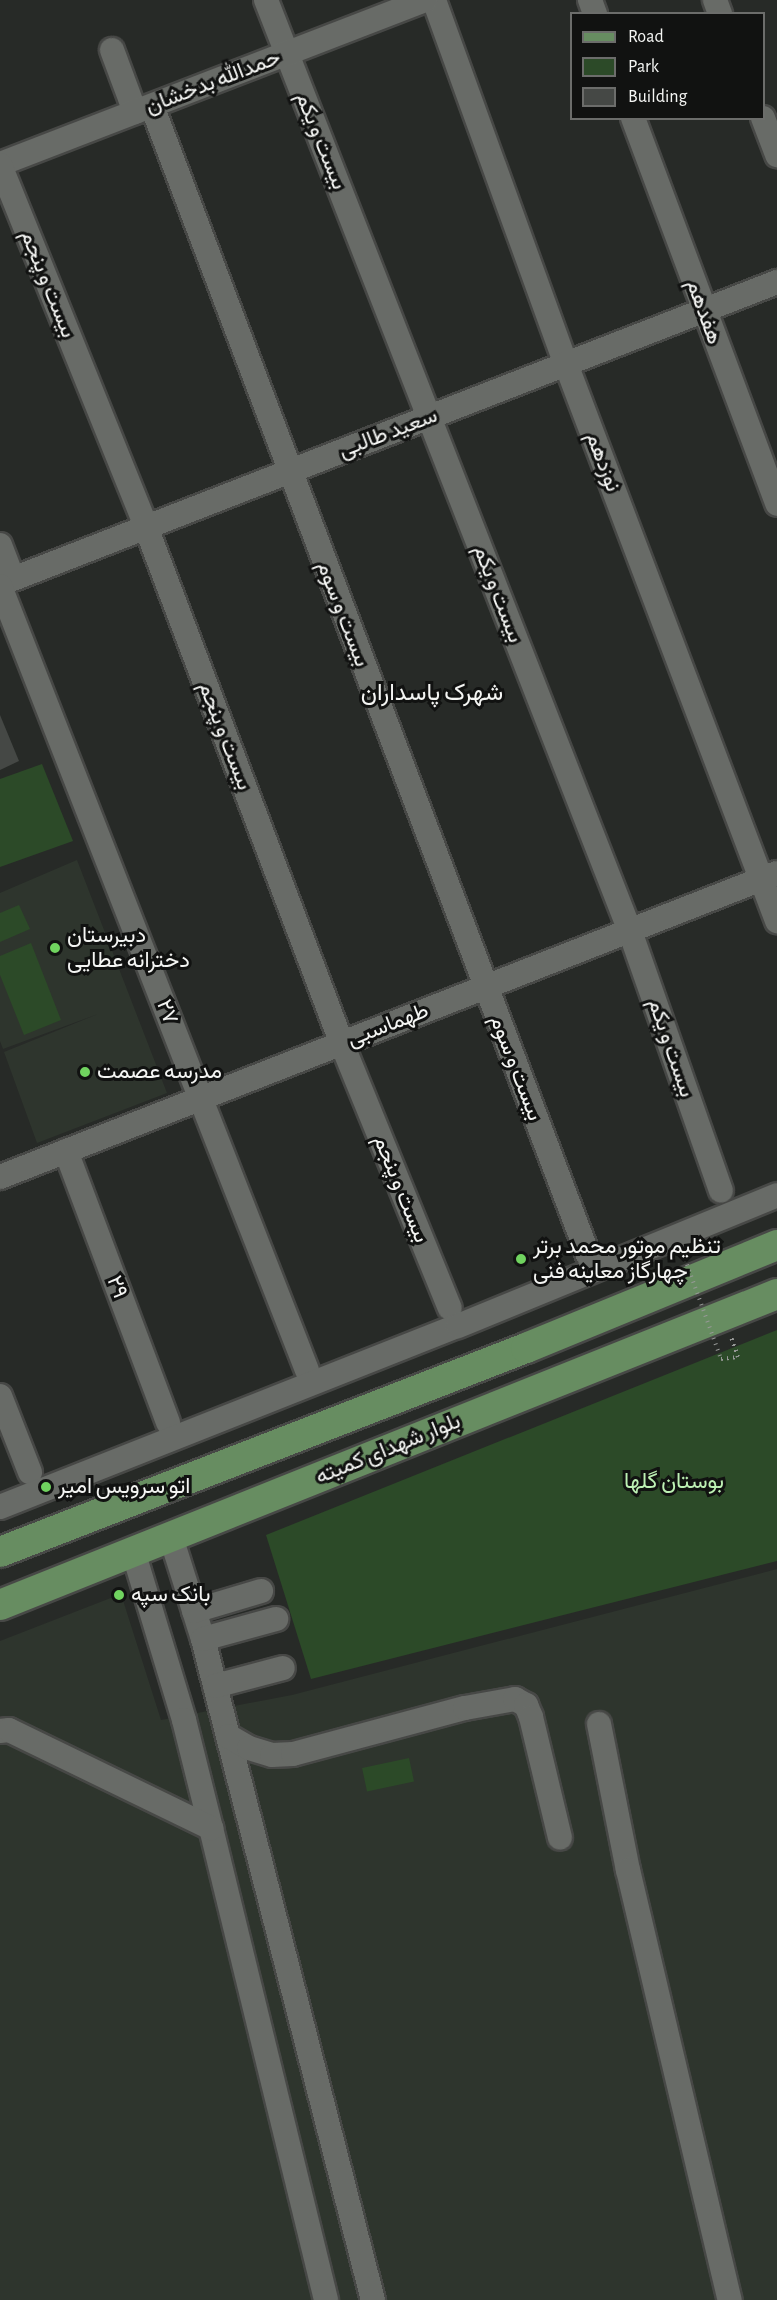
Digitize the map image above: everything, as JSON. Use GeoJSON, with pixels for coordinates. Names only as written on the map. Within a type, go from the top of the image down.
{"type":"FeatureCollection","features":[{"type":"Feature","properties":{"kind":"main road","name":"بلوار شهدای کمیته"},"geometry":{"type":"LineString","coordinates":[[0,1551],[483,1365],[777,1245]]}},
{"type":"Feature","properties":{"kind":"main road","name":"بلوار شهدای کمیته"},"geometry":{"type":"LineString","coordinates":[[0,1605],[777,1294]]}},
{"type":"Feature","properties":{"kind":"street","name":"بیست و یکم"},"geometry":{"type":"LineString","coordinates":[[266,0],[630,931],[721,1191]]}},
{"type":"Feature","properties":{"kind":"street","name":"حمدالله بدخشان"},"geometry":{"type":"LineString","coordinates":[[0,164],[425,0]]}},
{"type":"Feature","properties":{"kind":"street","name":"نوزدهم"},"geometry":{"type":"LineString","coordinates":[[434,0],[567,364],[769,876],[777,921]]}},
{"type":"Feature","properties":{"kind":"street","name":"بیست و سوم"},"geometry":{"type":"LineString","coordinates":[[112,50],[144,109],[289,472],[588,1255]]}},
{"type":"Feature","properties":{"kind":"street","name":"هفدهم"},"geometry":{"type":"LineString","coordinates":[[634,120],[703,311],[777,504]]}},
{"type":"Feature","properties":{"kind":"street"},"geometry":{"type":"LineString","coordinates":[[763,120],[777,155]]}},
{"type":"Feature","properties":{"kind":"street","name":"بیست و پنجم"},"geometry":{"type":"LineString","coordinates":[[0,164],[146,527],[342,1044],[450,1308]]}},
{"type":"Feature","properties":{"kind":"street","name":"سعید طالبی"},"geometry":{"type":"LineString","coordinates":[[4,583],[777,282]]}},
{"type":"Feature","properties":{"kind":"street","name":"۲۷"},"geometry":{"type":"LineString","coordinates":[[0,545],[4,583],[307,1370]]}},
{"type":"Feature","properties":{"kind":"street","name":"طهماسبی"},"geometry":{"type":"LineString","coordinates":[[0,1177],[769,876]]}},
{"type":"Feature","properties":{"kind":"street","name":"۲۹"},"geometry":{"type":"LineString","coordinates":[[66,1152],[168,1422]]}},
{"type":"Feature","properties":{"kind":"street"},"geometry":{"type":"LineString","coordinates":[[0,1506],[458,1326],[777,1195]]}},
{"type":"Feature","properties":{"kind":"street"},"geometry":{"type":"LineString","coordinates":[[0,1396],[30,1472]]}},
{"type":"Feature","properties":{"kind":"street"},"geometry":{"type":"LineString","coordinates":[[171,1537],[203,1639],[373,2300]]}},
{"type":"Feature","properties":{"kind":"street"},"geometry":{"type":"LineString","coordinates":[[133,1551],[184,1720],[212,1828],[326,2300]]}},
{"type":"Feature","properties":{"kind":"street"},"geometry":{"type":"LineString","coordinates":[[194,1611],[261,1591]]}},
{"type":"Feature","properties":{"kind":"street"},"geometry":{"type":"LineString","coordinates":[[203,1639],[276,1619]]}},
{"type":"Feature","properties":{"kind":"street"},"geometry":{"type":"LineString","coordinates":[[215,1686],[283,1668]]}},
{"type":"Feature","properties":{"kind":"street"},"geometry":{"type":"LineString","coordinates":[[228,1736],[249,1748],[272,1755],[293,1754],[465,1708],[515,1699],[526,1705],[531,1717],[560,1838]]}},
{"type":"Feature","properties":{"kind":"street"},"geometry":{"type":"LineString","coordinates":[[599,1724],[628,1870],[730,2300]]}},
{"type":"Feature","properties":{"kind":"street"},"geometry":{"type":"LineString","coordinates":[[0,1731],[9,1730],[212,1828]]}},
{"type":"Feature","properties":{"kind":"path"},"geometry":{"type":"LineString","coordinates":[[685,1259],[721,1359],[738,1357]]}},
{"type":"Feature","properties":{"kind":"shaded area"},"geometry":{"type":"Polygon","coordinates":[[[77,860],[167,1093],[37,1143],[4,1052],[98,1014],[3,1049],[0,1041],[0,893],[77,860]]]}},
{"type":"Feature","properties":{"kind":"shaded area"},"geometry":{"type":"Polygon","coordinates":[[[777,1569],[777,2300],[0,2300],[0,1641],[121,1594],[161,1720],[292,1695],[777,1569]]]}},
{"type":"Feature","properties":{"kind":"green space"},"geometry":{"type":"Polygon","coordinates":[[[42,764],[73,841],[0,867],[0,779],[42,764]]]}},
{"type":"Feature","properties":{"kind":"green space"},"geometry":{"type":"Polygon","coordinates":[[[19,905],[30,929],[0,942],[0,913],[19,905]]]}},
{"type":"Feature","properties":{"kind":"green space"},"geometry":{"type":"Polygon","coordinates":[[[31,943],[61,1020],[24,1035],[0,975],[0,956],[31,943]]]}},
{"type":"Feature","properties":{"kind":"green space","name":"بوستان گلها"},"geometry":{"type":"Polygon","coordinates":[[[777,1330],[777,1561],[311,1679],[266,1535],[777,1330]]]}},
{"type":"Feature","properties":{"kind":"green space"},"geometry":{"type":"Polygon","coordinates":[[[409,1758],[414,1781],[367,1791],[362,1768],[409,1758]]]}},
{"type":"Feature","properties":{"kind":"building"},"geometry":{"type":"Polygon","coordinates":[[[0,715],[19,761],[0,770],[0,715]]]}},
{"type":"Feature","properties":{"kind":"place","name":"دبیرستان دخترانه عطایی"},"geometry":{"type":"Point","coordinates":[55,948]}},
{"type":"Feature","properties":{"kind":"place","name":"مدرسه عصمت"},"geometry":{"type":"Point","coordinates":[85,1072]}},
{"type":"Feature","properties":{"kind":"place","name":"تنظیم موتور محمد برتر چهارگاز معاینه فنی"},"geometry":{"type":"Point","coordinates":[521,1259]}},
{"type":"Feature","properties":{"kind":"place","name":"اتو سرویس امیر"},"geometry":{"type":"Point","coordinates":[46,1487]}},
{"type":"Feature","properties":{"kind":"place","name":"بانک سپه"},"geometry":{"type":"Point","coordinates":[119,1595]}},
{"type":"Feature","properties":{"kind":"district","name":"شهرک پاسداران"},"geometry":{"type":"Point","coordinates":[432,694]}}]}
